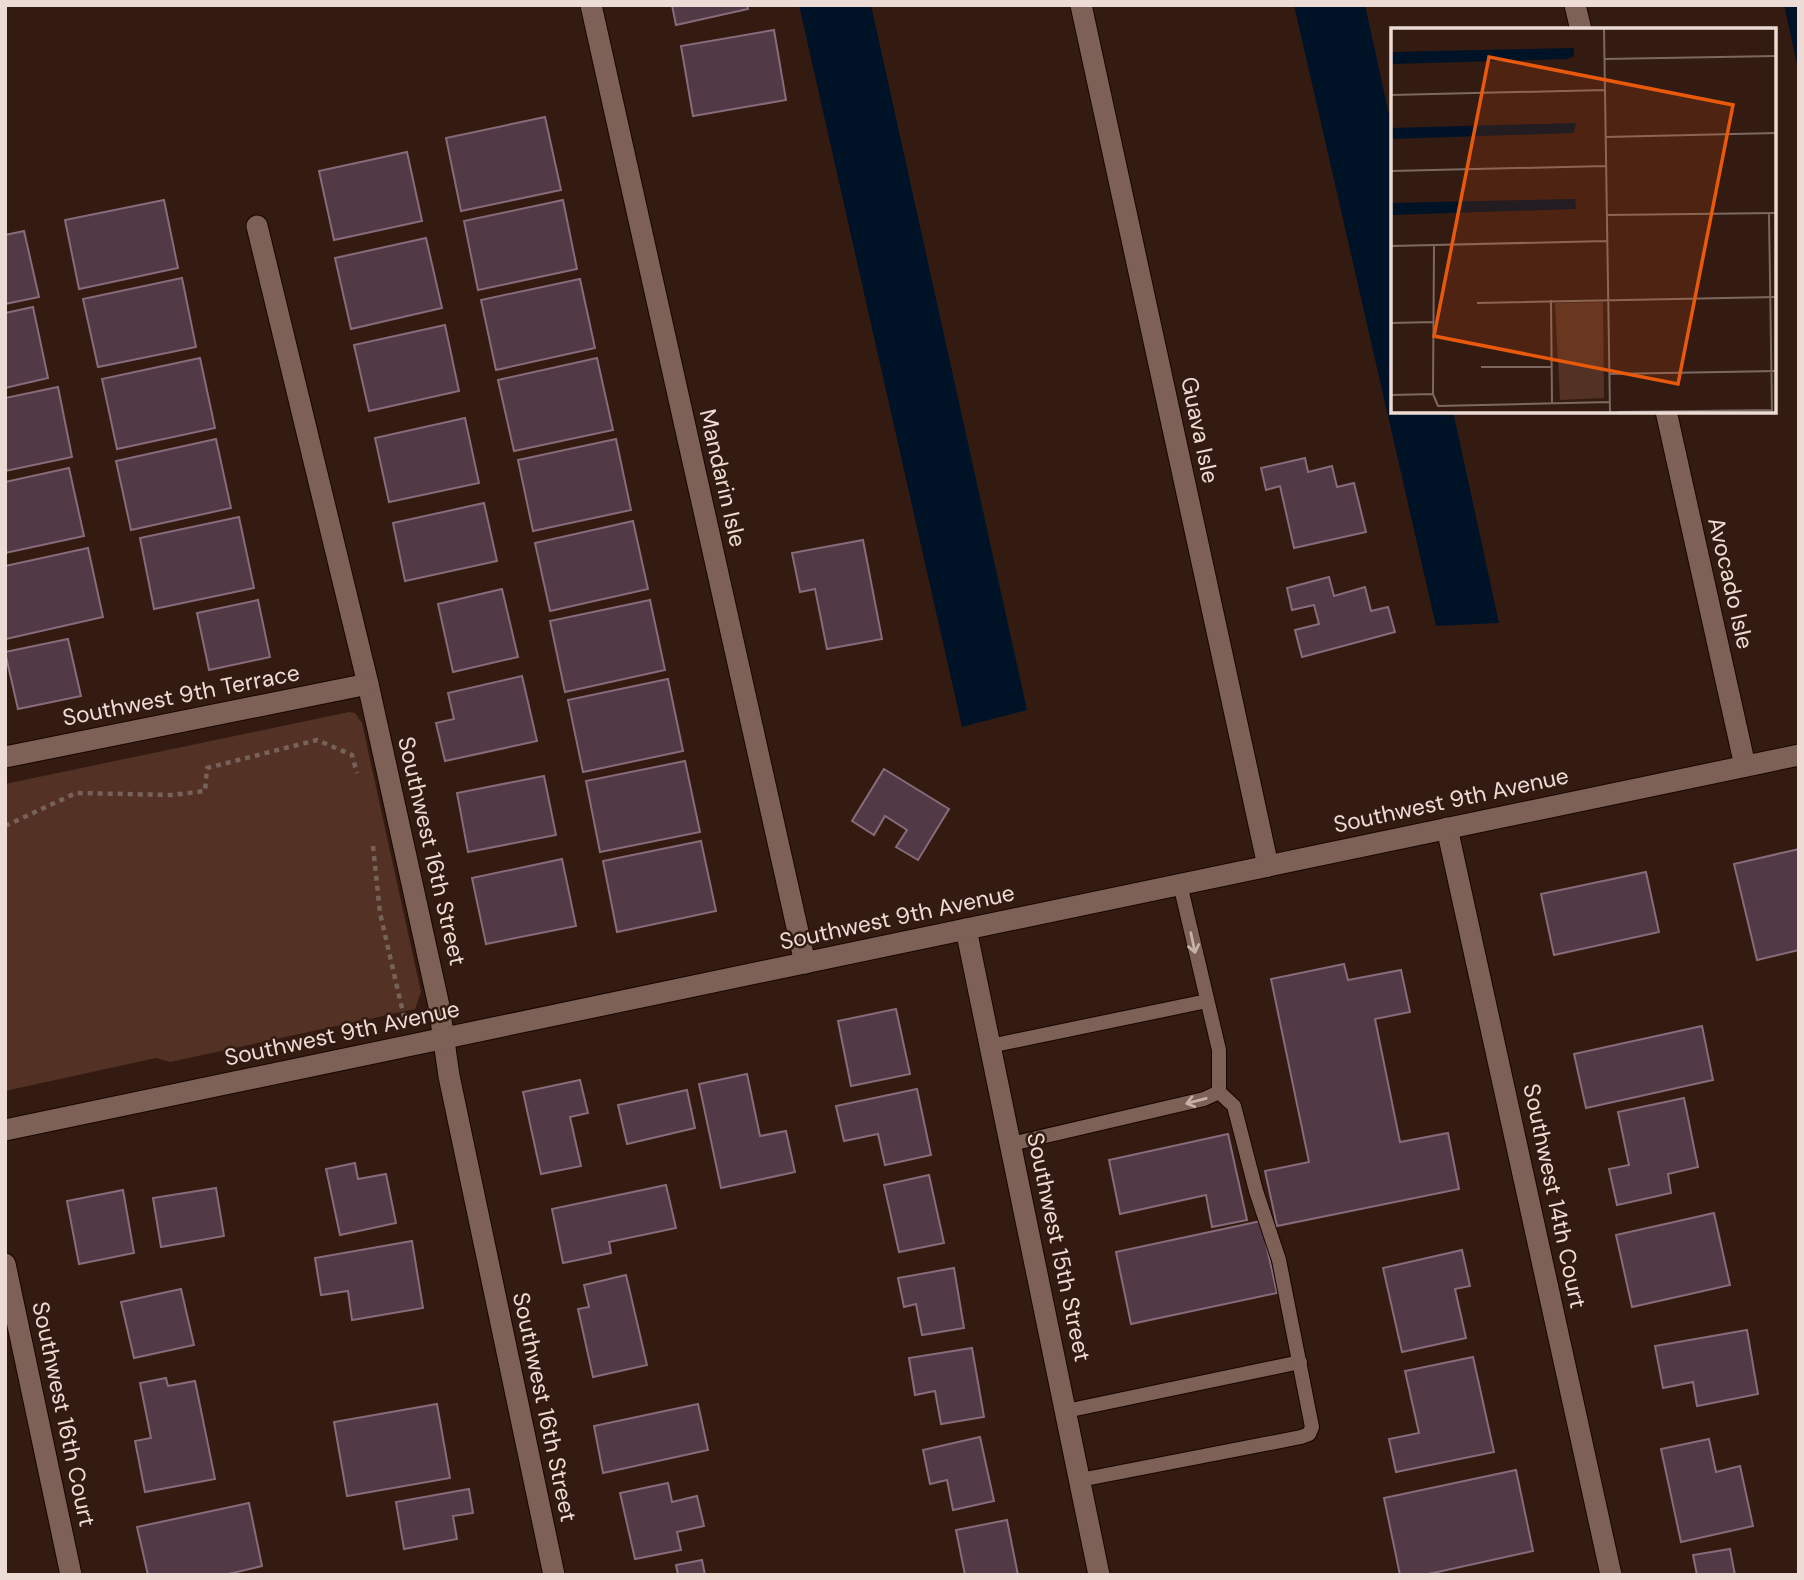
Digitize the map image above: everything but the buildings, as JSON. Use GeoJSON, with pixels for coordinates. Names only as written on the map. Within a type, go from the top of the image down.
{"type":"FeatureCollection","features":[{"type":"Feature","properties":{"kind":"street","name":"Mandarin Isle"},"geometry":{"type":"LineString","coordinates":[[591,5],[805,963]]}},
{"type":"Feature","properties":{"kind":"street","name":"Guava Isle"},"geometry":{"type":"LineString","coordinates":[[1081,5],[1268,866]]}},
{"type":"Feature","properties":{"kind":"street"},"geometry":{"type":"LineString","coordinates":[[1575,5],[1581,28]]}},
{"type":"Feature","properties":{"kind":"street","name":"Southwest 16th Street"},"geometry":{"type":"LineString","coordinates":[[257,226],[368,684],[554,1575]]}},
{"type":"Feature","properties":{"kind":"street","name":"Avocado Isle"},"geometry":{"type":"LineString","coordinates":[[1666,413],[1745,766]]}},
{"type":"Feature","properties":{"kind":"street","name":"Southwest 9th Terrace"},"geometry":{"type":"LineString","coordinates":[[5,757],[368,684]]}},
{"type":"Feature","properties":{"kind":"street","name":"Southwest 9th Avenue"},"geometry":{"type":"LineString","coordinates":[[5,1130],[1799,755]]}},
{"type":"Feature","properties":{"kind":"street","name":"Southwest 14th Court"},"geometry":{"type":"LineString","coordinates":[[1447,828],[1611,1575]]}},
{"type":"Feature","properties":{"kind":"street","name":"Southwest 15th Street"},"geometry":{"type":"LineString","coordinates":[[966,929],[1100,1575]]}},
{"type":"Feature","properties":{"kind":"street","name":"Southwest 16th Court"},"geometry":{"type":"LineString","coordinates":[[5,1264],[71,1575]]}},
{"type":"Feature","properties":{"kind":"lane"},"geometry":{"type":"LineString","coordinates":[[1080,1480],[1309,1434],[1312,1427],[1279,1260],[1256,1191],[1234,1106],[1219,1092],[1219,1050],[1180,884]]}},
{"type":"Feature","properties":{"kind":"lane"},"geometry":{"type":"LineString","coordinates":[[990,1046],[1207,1002]]}},
{"type":"Feature","properties":{"kind":"lane"},"geometry":{"type":"LineString","coordinates":[[1011,1144],[1203,1099],[1219,1092]]}},
{"type":"Feature","properties":{"kind":"lane"},"geometry":{"type":"LineString","coordinates":[[1066,1411],[1300,1362]]}},
{"type":"Feature","properties":{"kind":"path"},"geometry":{"type":"LineString","coordinates":[[5,827],[24,815],[76,793],[172,795],[205,791],[207,768],[317,740],[352,755],[359,780]]}},
{"type":"Feature","properties":{"kind":"path"},"geometry":{"type":"LineString","coordinates":[[373,845],[380,913],[404,1017]]}},
{"type":"Feature","properties":{"kind":"shaded area"},"geometry":{"type":"Polygon","coordinates":[[[349,712],[355,713],[362,723],[421,992],[415,1009],[170,1062],[156,1058],[5,1091],[5,784],[349,712]]]}},
{"type":"Feature","properties":{"kind":"water"},"geometry":{"type":"Polygon","coordinates":[[[799,5],[871,5],[1027,710],[962,727],[799,5]]]}},
{"type":"Feature","properties":{"kind":"water"},"geometry":{"type":"Polygon","coordinates":[[[1294,5],[1365,5],[1391,124],[1391,413],[1453,413],[1499,623],[1436,626],[1294,5]]]}},
{"type":"Feature","properties":{"kind":"water"},"geometry":{"type":"Polygon","coordinates":[[[1784,5],[1799,5],[1799,73],[1784,5]]]}}]}
